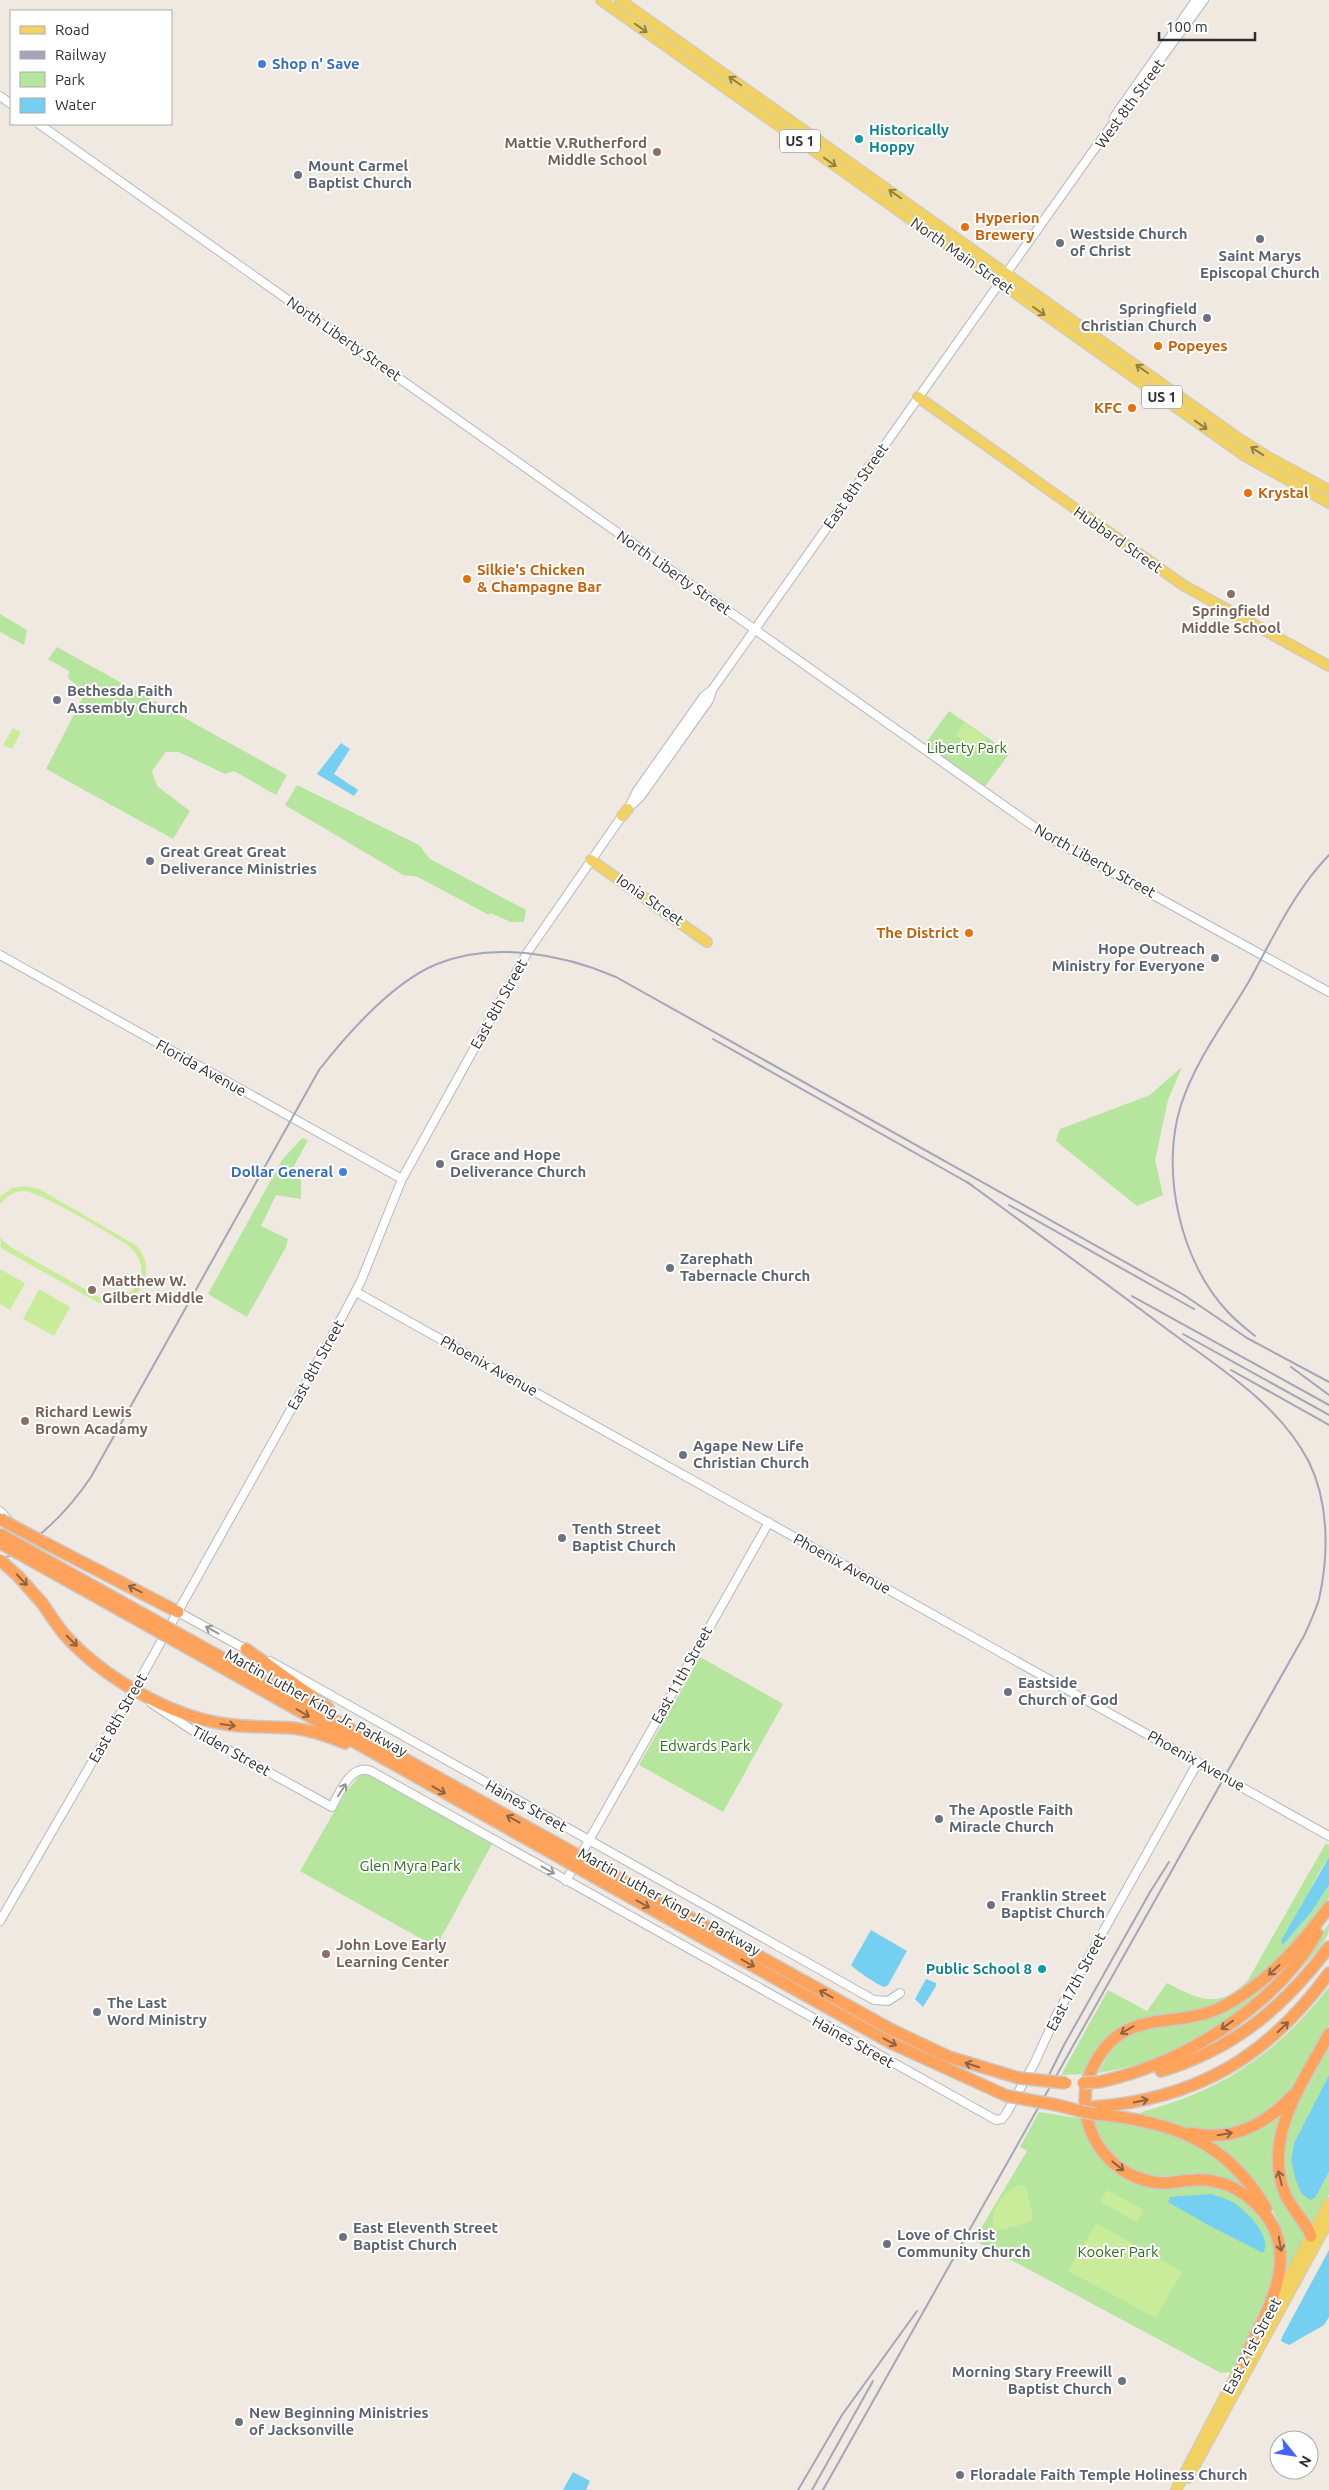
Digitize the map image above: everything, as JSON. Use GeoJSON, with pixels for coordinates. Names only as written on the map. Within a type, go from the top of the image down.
{"type":"FeatureCollection","features":[{"type":"Feature","properties":{"kind":"highway"},"geometry":{"type":"LineString","coordinates":[[0,1519],[178,1612]]}},
{"type":"Feature","properties":{"kind":"highway","name":"Martin Luther King Jr. Parkway"},"geometry":{"type":"LineString","coordinates":[[0,1535],[397,1766],[892,2030],[949,2057],[1019,2078],[1066,2083],[1098,2082],[1148,2075],[1199,2057],[1234,2038],[1281,2004],[1304,1980],[1329,1947]]}},
{"type":"Feature","properties":{"kind":"highway","name":"Martin Luther King Jr. Parkway"},"geometry":{"type":"LineString","coordinates":[[0,1544],[361,1733],[553,1848]]}},
{"type":"Feature","properties":{"kind":"highway"},"geometry":{"type":"LineString","coordinates":[[0,1560],[18,1576],[42,1603],[64,1634],[80,1650],[134,1690],[159,1704],[199,1719],[226,1725],[282,1727],[308,1731],[333,1738],[397,1766]]}},
{"type":"Feature","properties":{"kind":"highway"},"geometry":{"type":"LineString","coordinates":[[246,1649],[361,1733]]}},
{"type":"Feature","properties":{"kind":"highway","name":"Martin Luther King Jr. Parkway"},"geometry":{"type":"LineString","coordinates":[[604,1876],[891,2043],[1007,2096],[1093,2110]]}},
{"type":"Feature","properties":{"kind":"highway"},"geometry":{"type":"LineString","coordinates":[[1273,2224],[1264,2212],[1242,2192],[1218,2182],[1204,2180],[1154,2182],[1139,2179],[1125,2172],[1102,2152],[1094,2137],[1088,2122],[1086,2088],[1096,2061],[1111,2041],[1142,2023],[1203,2014],[1232,2001],[1259,1983],[1284,1961],[1329,1907]]}},
{"type":"Feature","properties":{"kind":"highway"},"geometry":{"type":"LineString","coordinates":[[1098,2082],[1137,2073],[1169,2061],[1198,2045],[1232,2022],[1292,1968],[1307,1949],[1329,1912]]}},
{"type":"Feature","properties":{"kind":"highway"},"geometry":{"type":"LineString","coordinates":[[1093,2110],[1162,2096],[1196,2085],[1227,2070],[1257,2050],[1283,2028],[1309,2000],[1329,1973]]}},
{"type":"Feature","properties":{"kind":"highway"},"geometry":{"type":"LineString","coordinates":[[1311,2236],[1286,2196],[1278,2170],[1277,2157],[1281,2129],[1305,2078],[1329,2034]]}},
{"type":"Feature","properties":{"kind":"highway"},"geometry":{"type":"LineString","coordinates":[[1093,2110],[1138,2118],[1177,2130],[1216,2136],[1260,2124],[1282,2106],[1305,2078]]}},
{"type":"Feature","properties":{"kind":"highway"},"geometry":{"type":"LineString","coordinates":[[1177,2130],[1205,2144],[1240,2172],[1258,2195],[1279,2237],[1281,2269],[1278,2284],[1242,2364]]}},
{"type":"Feature","properties":{"kind":"main road","name":"North Main Street"},"geometry":{"type":"LineString","coordinates":[[601,0],[1245,456],[1329,503]]}},
{"type":"Feature","properties":{"kind":"main road","name":"North Main Street"},"geometry":{"type":"LineString","coordinates":[[620,0],[1246,443],[1329,490]]}},
{"type":"Feature","properties":{"kind":"main road","name":"Hubbard Street"},"geometry":{"type":"LineString","coordinates":[[918,397],[1183,585],[1329,666]]}},
{"type":"Feature","properties":{"kind":"main road","name":"East 8th Street"},"geometry":{"type":"LineString","coordinates":[[864,475],[870,466]]}},
{"type":"Feature","properties":{"kind":"main road","name":"Ionia Street"},"geometry":{"type":"LineString","coordinates":[[591,860],[708,942]]}},
{"type":"Feature","properties":{"kind":"main road","name":"East 21st Street"},"geometry":{"type":"LineString","coordinates":[[1177,2490],[1242,2364],[1329,2203]]}},
{"type":"Feature","properties":{"kind":"main road","name":"East 21st Street"},"geometry":{"type":"LineString","coordinates":[[1177,2490],[1196,2464],[1329,2220]]}},
{"type":"Feature","properties":{"kind":"street","name":"West 8th Street"},"geometry":{"type":"LineString","coordinates":[[1088,158],[1134,88],[1196,0]]}},
{"type":"Feature","properties":{"kind":"street","name":"West 8th Street"},"geometry":{"type":"LineString","coordinates":[[999,283],[1204,0]]}},
{"type":"Feature","properties":{"kind":"street","name":"North Liberty Street"},"geometry":{"type":"LineString","coordinates":[[40,125],[1050,838],[1329,992]]}},
{"type":"Feature","properties":{"kind":"street","name":"East 8th Street"},"geometry":{"type":"LineString","coordinates":[[870,466],[999,283]]}},
{"type":"Feature","properties":{"kind":"street","name":"East 8th Street"},"geometry":{"type":"LineString","coordinates":[[0,1921],[134,1690],[356,1292],[402,1179],[527,953],[625,812],[641,796],[709,700],[712,690],[864,475]]}},
{"type":"Feature","properties":{"kind":"street","name":"Florida Avenue"},"geometry":{"type":"LineString","coordinates":[[0,955],[402,1179]]}},
{"type":"Feature","properties":{"kind":"street","name":"Phoenix Avenue"},"geometry":{"type":"LineString","coordinates":[[356,1292],[1329,1836]]}},
{"type":"Feature","properties":{"kind":"street"},"geometry":{"type":"LineString","coordinates":[[0,1511],[8,1519],[10,1526],[0,1535]]}},
{"type":"Feature","properties":{"kind":"street","name":"East 11th Street"},"geometry":{"type":"LineString","coordinates":[[566,1881],[769,1522]]}},
{"type":"Feature","properties":{"kind":"street","name":"Haines Street"},"geometry":{"type":"LineString","coordinates":[[178,1612],[874,2000],[888,2002],[900,1993]]}},
{"type":"Feature","properties":{"kind":"street","name":"Tilden Street"},"geometry":{"type":"LineString","coordinates":[[134,1690],[163,1712],[222,1747],[231,1750],[332,1807]]}},
{"type":"Feature","properties":{"kind":"street","name":"East 17th Street"},"geometry":{"type":"LineString","coordinates":[[996,2120],[1006,2114],[1034,2064],[1057,2014],[1198,1762]]}},
{"type":"Feature","properties":{"kind":"street","name":"Haines Street"},"geometry":{"type":"LineString","coordinates":[[332,1807],[354,1773],[366,1769],[996,2120]]}},
{"type":"Feature","properties":{"kind":"street"},"geometry":{"type":"LineString","coordinates":[[1311,2236],[1312,2251]]}},
{"type":"Feature","properties":{"kind":"green space"},"geometry":{"type":"Polygon","coordinates":[[[0,614],[27,630],[24,645],[0,632],[0,614]]]}},
{"type":"Feature","properties":{"kind":"green space"},"geometry":{"type":"Polygon","coordinates":[[[57,647],[287,775],[276,795],[234,771],[225,774],[179,752],[166,752],[152,771],[157,786],[190,811],[173,839],[46,769],[85,693],[68,678],[69,671],[48,659],[57,647]]]}},
{"type":"Feature","properties":{"kind":"green space","name":"Liberty Park"},"geometry":{"type":"Polygon","coordinates":[[[949,711],[1010,753],[985,786],[925,744],[949,711]]]}},
{"type":"Feature","properties":{"kind":"green space"},"geometry":{"type":"Polygon","coordinates":[[[964,723],[986,738],[977,750],[955,735],[964,723]]]}},
{"type":"Feature","properties":{"kind":"green space"},"geometry":{"type":"Polygon","coordinates":[[[13,728],[21,732],[12,749],[3,745],[13,728]]]}},
{"type":"Feature","properties":{"kind":"green space"},"geometry":{"type":"Polygon","coordinates":[[[297,785],[419,845],[430,859],[526,910],[524,922],[511,922],[490,913],[489,915],[418,877],[403,875],[285,805],[297,785]]]}},
{"type":"Feature","properties":{"kind":"green space"},"geometry":{"type":"Polygon","coordinates":[[[1182,1067],[1168,1100],[1155,1160],[1163,1195],[1137,1206],[1056,1141],[1060,1129],[1150,1095],[1182,1067]]]}},
{"type":"Feature","properties":{"kind":"green space"},"geometry":{"type":"Polygon","coordinates":[[[302,1138],[308,1140],[293,1168],[301,1172],[301,1199],[276,1195],[261,1226],[288,1239],[286,1247],[247,1317],[208,1294],[282,1160],[302,1138]]]}},
{"type":"Feature","properties":{"kind":"green space"},"geometry":{"type":"Polygon","coordinates":[[[24,1186],[39,1189],[137,1246],[144,1258],[146,1270],[145,1280],[140,1290],[122,1302],[110,1304],[97,1302],[1,1248],[0,1238],[12,1248],[99,1297],[111,1298],[122,1296],[131,1291],[141,1275],[141,1266],[137,1256],[129,1246],[44,1198],[23,1191],[10,1195],[0,1204],[0,1196],[12,1188],[24,1186]]]}},
{"type":"Feature","properties":{"kind":"green space"},"geometry":{"type":"Polygon","coordinates":[[[0,1269],[25,1283],[10,1310],[0,1304],[0,1269]]]}},
{"type":"Feature","properties":{"kind":"green space"},"geometry":{"type":"Polygon","coordinates":[[[39,1289],[70,1307],[54,1336],[23,1319],[39,1289]]]}},
{"type":"Feature","properties":{"kind":"green space","name":"Edwards Park"},"geometry":{"type":"Polygon","coordinates":[[[700,1657],[783,1704],[723,1812],[639,1765],[700,1657]]]}},
{"type":"Feature","properties":{"kind":"green space","name":"Glen Myra Park"},"geometry":{"type":"Polygon","coordinates":[[[361,1774],[370,1776],[492,1844],[436,1947],[300,1871],[345,1793],[361,1774]]]}},
{"type":"Feature","properties":{"kind":"green space"},"geometry":{"type":"Polygon","coordinates":[[[1326,1843],[1329,1845],[1329,1857],[1318,1874],[1283,1945],[1312,1911],[1329,1885],[1329,1898],[1283,1957],[1253,1983],[1206,2010],[1162,2016],[1098,2053],[1095,2051],[1086,2074],[1061,2075],[1108,1990],[1147,2011],[1167,1983],[1189,1994],[1209,1999],[1219,1999],[1228,1996],[1238,1989],[1248,1980],[1326,1843]]]}},
{"type":"Feature","properties":{"kind":"green space"},"geometry":{"type":"Polygon","coordinates":[[[1329,1923],[1328,1934],[1315,1953],[1286,1984],[1258,2009],[1315,1943],[1329,1923]]]}},
{"type":"Feature","properties":{"kind":"green space"},"geometry":{"type":"Polygon","coordinates":[[[1290,1961],[1249,2001],[1204,2035],[1153,2059],[1098,2073],[1110,2052],[1108,2050],[1138,2028],[1200,2018],[1290,1961]]]}},
{"type":"Feature","properties":{"kind":"green space"},"geometry":{"type":"Polygon","coordinates":[[[1329,1987],[1329,2025],[1292,2092],[1280,2105],[1236,2130],[1192,2131],[1139,2117],[1140,2113],[1200,2092],[1248,2065],[1291,2030],[1329,1987]]]}},
{"type":"Feature","properties":{"kind":"green space"},"geometry":{"type":"Polygon","coordinates":[[[1329,2047],[1329,2075],[1294,2143],[1291,2160],[1315,2198],[1329,2172],[1329,2194],[1311,2227],[1294,2205],[1282,2172],[1285,2128],[1329,2047]]]}},
{"type":"Feature","properties":{"kind":"green space","name":"Kooker Park"},"geometry":{"type":"Polygon","coordinates":[[[1039,2112],[1084,2119],[1122,2172],[1221,2186],[1259,2210],[1277,2249],[1271,2290],[1231,2372],[1221,2373],[974,2240],[1027,2151],[1020,2147],[1039,2112]]]}},
{"type":"Feature","properties":{"kind":"green space"},"geometry":{"type":"Polygon","coordinates":[[[1281,2112],[1284,2114],[1275,2161],[1307,2235],[1288,2269],[1285,2267],[1284,2246],[1280,2227],[1264,2196],[1240,2169],[1210,2143],[1211,2139],[1281,2112]]]}},
{"type":"Feature","properties":{"kind":"green space"},"geometry":{"type":"Polygon","coordinates":[[[1094,2120],[1158,2127],[1198,2143],[1252,2190],[1180,2183],[1138,2174],[1122,2165],[1109,2152],[1100,2137],[1094,2120]]]}},
{"type":"Feature","properties":{"kind":"green space"},"geometry":{"type":"Polygon","coordinates":[[[1019,2185],[1025,2185],[1033,2216],[1030,2222],[1001,2230],[994,2229],[995,2208],[1008,2192],[1019,2185]]]}},
{"type":"Feature","properties":{"kind":"green space"},"geometry":{"type":"Polygon","coordinates":[[[1107,2190],[1144,2210],[1137,2222],[1100,2202],[1107,2190]]]}},
{"type":"Feature","properties":{"kind":"green space"},"geometry":{"type":"Polygon","coordinates":[[[1096,2223],[1182,2272],[1156,2318],[1068,2271],[1096,2223]]]}},
{"type":"Feature","properties":{"kind":"water"},"geometry":{"type":"Polygon","coordinates":[[[341,743],[350,749],[334,774],[358,790],[354,796],[317,774],[341,743]]]}},
{"type":"Feature","properties":{"kind":"water"},"geometry":{"type":"Polygon","coordinates":[[[1329,1857],[1329,1885],[1312,1911],[1283,1945],[1281,1941],[1329,1857]]]}},
{"type":"Feature","properties":{"kind":"water"},"geometry":{"type":"Polygon","coordinates":[[[871,1930],[907,1951],[888,1985],[884,1987],[851,1965],[871,1930]]]}},
{"type":"Feature","properties":{"kind":"water"},"geometry":{"type":"Polygon","coordinates":[[[926,1979],[936,1983],[936,1986],[923,2007],[915,1999],[926,1979]]]}},
{"type":"Feature","properties":{"kind":"water"},"geometry":{"type":"Polygon","coordinates":[[[1329,2075],[1329,2172],[1315,2198],[1310,2200],[1302,2194],[1296,2181],[1291,2160],[1294,2143],[1329,2075]]]}},
{"type":"Feature","properties":{"kind":"water"},"geometry":{"type":"Polygon","coordinates":[[[1211,2194],[1234,2203],[1253,2220],[1265,2240],[1263,2253],[1168,2202],[1170,2197],[1211,2194]]]}},
{"type":"Feature","properties":{"kind":"water"},"geometry":{"type":"Polygon","coordinates":[[[1329,2250],[1329,2317],[1324,2325],[1289,2345],[1281,2341],[1282,2337],[1329,2250]]]}},
{"type":"Feature","properties":{"kind":"water"},"geometry":{"type":"Polygon","coordinates":[[[573,2472],[590,2481],[586,2490],[563,2490],[573,2472]]]}},
{"type":"Feature","properties":{"kind":"railway"},"geometry":{"type":"LineString","coordinates":[[1255,1336],[1230,1314],[1211,1290],[1197,1267],[1186,1241],[1178,1214],[1174,1186],[1175,1130],[1181,1105],[1202,1057],[1248,983],[1294,900],[1316,869],[1329,855]]}},
{"type":"Feature","properties":{"kind":"railway"},"geometry":{"type":"LineString","coordinates":[[0,1561],[27,1545],[51,1525],[91,1477],[319,1070],[357,1025],[404,983],[420,972],[437,964],[481,953],[528,953],[551,957],[574,962],[616,977],[1184,1295],[1247,1338],[1329,1382]]}},
{"type":"Feature","properties":{"kind":"railway"},"geometry":{"type":"LineString","coordinates":[[713,1039],[972,1185]]}},
{"type":"Feature","properties":{"kind":"railway"},"geometry":{"type":"LineString","coordinates":[[823,2490],[1305,1634],[1319,1599],[1326,1547],[1324,1512],[1316,1478],[1296,1441],[1264,1404],[1225,1371],[967,1182]]}},
{"type":"Feature","properties":{"kind":"railway"},"geometry":{"type":"LineString","coordinates":[[1009,1205],[1194,1309]]}},
{"type":"Feature","properties":{"kind":"railway"},"geometry":{"type":"LineString","coordinates":[[1132,1296],[1329,1405]]}},
{"type":"Feature","properties":{"kind":"railway"},"geometry":{"type":"LineString","coordinates":[[1183,1334],[1329,1415]]}},
{"type":"Feature","properties":{"kind":"railway"},"geometry":{"type":"LineString","coordinates":[[1291,1367],[1329,1395]]}},
{"type":"Feature","properties":{"kind":"railway"},"geometry":{"type":"LineString","coordinates":[[1231,1370],[1329,1425]]}},
{"type":"Feature","properties":{"kind":"railway"},"geometry":{"type":"LineString","coordinates":[[1049,2075],[1150,1892],[1169,1862]]}},
{"type":"Feature","properties":{"kind":"railway"},"geometry":{"type":"LineString","coordinates":[[798,2490],[842,2415],[917,2311]]}},
{"type":"Feature","properties":{"kind":"railway"},"geometry":{"type":"LineString","coordinates":[[812,2490],[873,2381]]}},
{"type":"Feature","properties":{"kind":"place","name":"Shop n' Save"},"geometry":{"type":"Point","coordinates":[262,64]}},
{"type":"Feature","properties":{"kind":"place","name":"Historically Hoppy"},"geometry":{"type":"Point","coordinates":[859,139]}},
{"type":"Feature","properties":{"kind":"place","name":"Mattie V.Rutherford Middle School"},"geometry":{"type":"Point","coordinates":[657,152]}},
{"type":"Feature","properties":{"kind":"place","name":"Mount Carmel Baptist Church"},"geometry":{"type":"Point","coordinates":[298,175]}},
{"type":"Feature","properties":{"kind":"place","name":"Hyperion Brewery"},"geometry":{"type":"Point","coordinates":[965,227]}},
{"type":"Feature","properties":{"kind":"place","name":"Saint Marys Episcopal Church"},"geometry":{"type":"Point","coordinates":[1260,239]}},
{"type":"Feature","properties":{"kind":"place","name":"Westside Church of Christ"},"geometry":{"type":"Point","coordinates":[1060,243]}},
{"type":"Feature","properties":{"kind":"place","name":"Springfield Christian Church"},"geometry":{"type":"Point","coordinates":[1207,318]}},
{"type":"Feature","properties":{"kind":"place","name":"Popeyes"},"geometry":{"type":"Point","coordinates":[1158,346]}},
{"type":"Feature","properties":{"kind":"place","name":"KFC"},"geometry":{"type":"Point","coordinates":[1132,408]}},
{"type":"Feature","properties":{"kind":"place","name":"Krystal"},"geometry":{"type":"Point","coordinates":[1248,493]}},
{"type":"Feature","properties":{"kind":"place","name":"Silkie's Chicken & Champagne Bar"},"geometry":{"type":"Point","coordinates":[467,579]}},
{"type":"Feature","properties":{"kind":"place","name":"Springfield Middle School"},"geometry":{"type":"Point","coordinates":[1231,594]}},
{"type":"Feature","properties":{"kind":"place","name":"Bethesda Faith Assembly Church"},"geometry":{"type":"Point","coordinates":[57,700]}},
{"type":"Feature","properties":{"kind":"place","name":"Great Great Great Deliverance Ministries"},"geometry":{"type":"Point","coordinates":[150,861]}},
{"type":"Feature","properties":{"kind":"place","name":"The District"},"geometry":{"type":"Point","coordinates":[969,933]}},
{"type":"Feature","properties":{"kind":"place","name":"Hope Outreach Ministry for Everyone"},"geometry":{"type":"Point","coordinates":[1215,958]}},
{"type":"Feature","properties":{"kind":"place","name":"Grace and Hope Deliverance Church"},"geometry":{"type":"Point","coordinates":[440,1164]}},
{"type":"Feature","properties":{"kind":"place","name":"Dollar General"},"geometry":{"type":"Point","coordinates":[343,1172]}},
{"type":"Feature","properties":{"kind":"place","name":"Zarephath Tabernacle Church"},"geometry":{"type":"Point","coordinates":[670,1268]}},
{"type":"Feature","properties":{"kind":"place","name":"Matthew W. Gilbert Middle"},"geometry":{"type":"Point","coordinates":[92,1290]}},
{"type":"Feature","properties":{"kind":"place","name":"Richard Lewis Brown Acadamy"},"geometry":{"type":"Point","coordinates":[25,1421]}},
{"type":"Feature","properties":{"kind":"place","name":"Agape New Life Christian Church"},"geometry":{"type":"Point","coordinates":[683,1455]}},
{"type":"Feature","properties":{"kind":"place","name":"Tenth Street Baptist Church"},"geometry":{"type":"Point","coordinates":[562,1538]}},
{"type":"Feature","properties":{"kind":"place","name":"Eastside Church of God"},"geometry":{"type":"Point","coordinates":[1008,1692]}},
{"type":"Feature","properties":{"kind":"place","name":"The Apostle Faith Miracle Church"},"geometry":{"type":"Point","coordinates":[939,1819]}},
{"type":"Feature","properties":{"kind":"place","name":"Franklin Street Baptist Church"},"geometry":{"type":"Point","coordinates":[991,1905]}},
{"type":"Feature","properties":{"kind":"place","name":"John Love Early Learning Center"},"geometry":{"type":"Point","coordinates":[326,1954]}},
{"type":"Feature","properties":{"kind":"place","name":"Public School 8"},"geometry":{"type":"Point","coordinates":[1042,1969]}},
{"type":"Feature","properties":{"kind":"place","name":"The Last Word Ministry"},"geometry":{"type":"Point","coordinates":[97,2012]}},
{"type":"Feature","properties":{"kind":"place","name":"East Eleventh Street Baptist Church"},"geometry":{"type":"Point","coordinates":[343,2237]}},
{"type":"Feature","properties":{"kind":"place","name":"Love of Christ Community Church"},"geometry":{"type":"Point","coordinates":[887,2244]}},
{"type":"Feature","properties":{"kind":"place","name":"Morning Stary Freewill Baptist Church"},"geometry":{"type":"Point","coordinates":[1122,2381]}},
{"type":"Feature","properties":{"kind":"place","name":"New Beginning Ministries of Jacksonville"},"geometry":{"type":"Point","coordinates":[239,2422]}},
{"type":"Feature","properties":{"kind":"place","name":"Floradale Faith Temple Holiness Church"},"geometry":{"type":"Point","coordinates":[960,2475]}}]}
